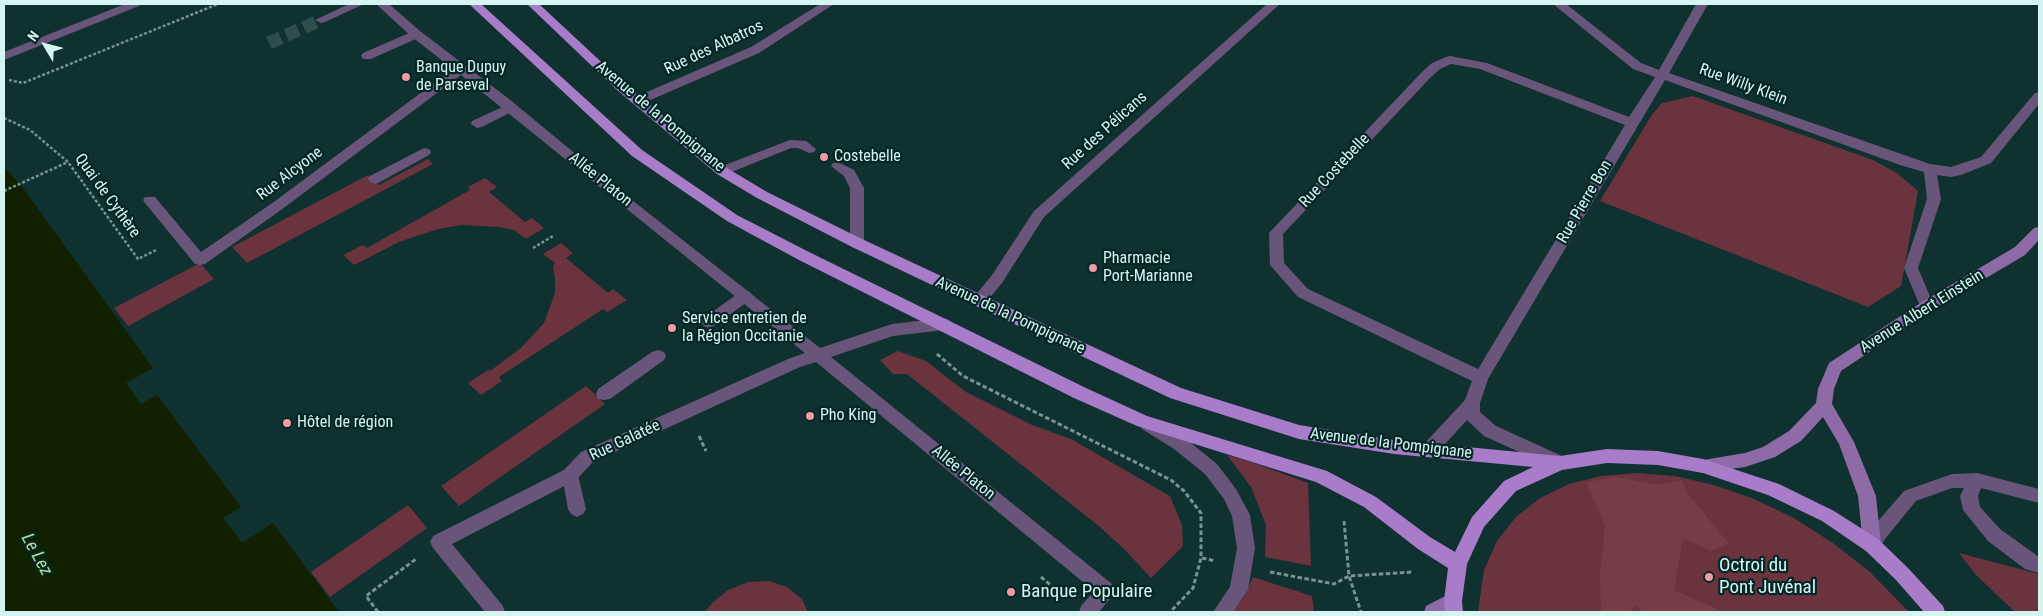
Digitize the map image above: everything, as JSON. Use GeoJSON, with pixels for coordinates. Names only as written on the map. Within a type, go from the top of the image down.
{"type":"FeatureCollection","features":[{"type":"Feature","properties":{"kind":"main road"},"geometry":{"type":"LineString","coordinates":[[475,4],[637,153],[691,192],[732,218],[804,256],[1080,393],[1143,421],[1320,476],[1370,502],[1424,543],[1458,564]]}},
{"type":"Feature","properties":{"kind":"main road","name":"Avenue de la Pompignane"},"geometry":{"type":"LineString","coordinates":[[533,4],[637,101],[722,171],[762,195],[857,243],[1176,393],[1299,432],[1394,447],[1560,463]]}},
{"type":"Feature","properties":{"kind":"main road","name":"Avenue Albert Einstein"},"geometry":{"type":"LineString","coordinates":[[1703,466],[1745,460],[1769,452],[1795,436],[1824,405],[1826,389],[1835,366],[1927,306],[2020,251],[2039,232]]}},
{"type":"Feature","properties":{"kind":"main road"},"geometry":{"type":"LineString","coordinates":[[1824,405],[1846,442],[1867,496],[1872,546]]}},
{"type":"Feature","properties":{"kind":"main road"},"geometry":{"type":"LineString","coordinates":[[1433,612],[1454,607],[1458,564],[1478,522],[1510,486],[1560,463],[1607,456],[1658,458],[1703,466],[1773,489],[1828,516],[1872,546],[1902,574],[1936,612]]}},
{"type":"Feature","properties":{"kind":"street"},"geometry":{"type":"LineString","coordinates":[[4,56],[135,4]]}},
{"type":"Feature","properties":{"kind":"street"},"geometry":{"type":"LineString","coordinates":[[321,20],[358,4]]}},
{"type":"Feature","properties":{"kind":"street","name":"Allée Platon"},"geometry":{"type":"LineString","coordinates":[[382,4],[416,34],[510,106],[618,196],[820,356],[1106,590],[1088,612]]}},
{"type":"Feature","properties":{"kind":"street","name":"Rue des Albatros"},"geometry":{"type":"LineString","coordinates":[[637,101],[755,50],[828,4]]}},
{"type":"Feature","properties":{"kind":"street","name":"Rue des Pélicans"},"geometry":{"type":"LineString","coordinates":[[979,302],[997,279],[1039,214],[1274,4]]}},
{"type":"Feature","properties":{"kind":"street","name":"Rue Willy Klein"},"geometry":{"type":"LineString","coordinates":[[1559,4],[1637,66],[1905,162],[1930,169],[1950,172],[1961,170],[1986,160],[2039,96]]}},
{"type":"Feature","properties":{"kind":"street","name":"Rue Pierre Bon"},"geometry":{"type":"LineString","coordinates":[[1429,450],[1472,403],[1481,378],[1662,75],[1702,4]]}},
{"type":"Feature","properties":{"kind":"street"},"geometry":{"type":"LineString","coordinates":[[367,56],[416,34]]}},
{"type":"Feature","properties":{"kind":"street","name":"Rue Costebelle"},"geometry":{"type":"LineString","coordinates":[[1481,378],[1303,293],[1277,265],[1276,233],[1426,75],[1436,66],[1450,60],[1483,66],[1632,123]]}},
{"type":"Feature","properties":{"kind":"street","name":"Rue Alcyone"},"geometry":{"type":"LineString","coordinates":[[150,200],[200,260],[276,207],[462,68]]}},
{"type":"Feature","properties":{"kind":"street"},"geometry":{"type":"LineString","coordinates":[[477,124],[510,106]]}},
{"type":"Feature","properties":{"kind":"street"},"geometry":{"type":"LineString","coordinates":[[722,171],[790,144],[801,144],[809,149]]}},
{"type":"Feature","properties":{"kind":"street"},"geometry":{"type":"LineString","coordinates":[[375,178],[424,152]]}},
{"type":"Feature","properties":{"kind":"street"},"geometry":{"type":"LineString","coordinates":[[838,166],[849,173],[857,188],[857,243]]}},
{"type":"Feature","properties":{"kind":"street"},"geometry":{"type":"LineString","coordinates":[[1927,306],[1911,268],[1934,200],[1930,169]]}},
{"type":"Feature","properties":{"kind":"street"},"geometry":{"type":"LineString","coordinates":[[709,322],[745,296]]}},
{"type":"Feature","properties":{"kind":"street"},"geometry":{"type":"LineString","coordinates":[[820,356],[892,330],[944,324]]}},
{"type":"Feature","properties":{"kind":"street"},"geometry":{"type":"LineString","coordinates":[[604,394],[658,356]]}},
{"type":"Feature","properties":{"kind":"street","name":"Rue Galatée"},"geometry":{"type":"LineString","coordinates":[[435,536],[570,475],[587,457],[794,362],[820,356]]}},
{"type":"Feature","properties":{"kind":"street"},"geometry":{"type":"LineString","coordinates":[[1472,403],[1472,414],[1490,431],[1560,463]]}},
{"type":"Feature","properties":{"kind":"street"},"geometry":{"type":"LineString","coordinates":[[1143,421],[1180,444],[1212,469],[1230,494],[1241,515],[1246,548],[1239,590],[1222,612]]}},
{"type":"Feature","properties":{"kind":"street"},"geometry":{"type":"LineString","coordinates":[[570,475],[577,509]]}},
{"type":"Feature","properties":{"kind":"street"},"geometry":{"type":"LineString","coordinates":[[1872,546],[1879,533],[1910,496],[1952,481],[1977,480],[2039,496]]}},
{"type":"Feature","properties":{"kind":"street"},"geometry":{"type":"LineString","coordinates":[[1977,480],[1969,496],[1972,510],[1994,535],[2031,563],[2039,565]]}},
{"type":"Feature","properties":{"kind":"street"},"geometry":{"type":"LineString","coordinates":[[435,536],[496,612]]}},
{"type":"Feature","properties":{"kind":"path"},"geometry":{"type":"LineString","coordinates":[[4,79],[23,84],[218,4]]}},
{"type":"Feature","properties":{"kind":"path","name":"Quai de Cythère"},"geometry":{"type":"LineString","coordinates":[[4,118],[30,130],[68,162],[138,260]]}},
{"type":"Feature","properties":{"kind":"path"},"geometry":{"type":"LineString","coordinates":[[4,191],[68,162]]}},
{"type":"Feature","properties":{"kind":"path"},"geometry":{"type":"LineString","coordinates":[[534,248],[553,236]]}},
{"type":"Feature","properties":{"kind":"path"},"geometry":{"type":"LineString","coordinates":[[378,612],[366,596],[435,536]]}},
{"type":"Feature","properties":{"kind":"path"},"geometry":{"type":"LineString","coordinates":[[1202,558],[1334,584],[1349,576],[1434,571],[1439,552]]}},
{"type":"Feature","properties":{"kind":"path"},"geometry":{"type":"LineString","coordinates":[[1349,576],[1361,612]]}},
{"type":"Feature","properties":{"kind":"shaded area"},"geometry":{"type":"Polygon","coordinates":[[[1693,96],[1873,160],[1897,173],[1918,191],[1901,286],[1868,307],[1600,201],[1651,116],[1662,103],[1693,96]]]}},
{"type":"Feature","properties":{"kind":"shaded area"},"geometry":{"type":"Polygon","coordinates":[[[428,159],[433,164],[247,263],[232,247],[368,175],[379,185],[428,159]]]}},
{"type":"Feature","properties":{"kind":"shaded area"},"geometry":{"type":"Polygon","coordinates":[[[485,178],[497,187],[489,192],[525,222],[532,218],[544,228],[526,239],[514,230],[499,227],[461,225],[438,229],[399,242],[354,265],[343,255],[363,245],[367,248],[470,190],[468,187],[485,178]]]}},
{"type":"Feature","properties":{"kind":"shaded area"},"geometry":{"type":"Polygon","coordinates":[[[561,243],[573,253],[566,258],[608,293],[613,289],[627,300],[607,312],[603,309],[499,377],[502,381],[481,395],[468,383],[488,370],[490,371],[521,348],[544,323],[555,293],[553,266],[555,263],[543,254],[561,243]]]}},
{"type":"Feature","properties":{"kind":"shaded area"},"geometry":{"type":"Polygon","coordinates":[[[200,263],[214,279],[128,326],[114,308],[200,263]]]}},
{"type":"Feature","properties":{"kind":"shaded area"},"geometry":{"type":"Polygon","coordinates":[[[898,351],[926,361],[966,392],[1032,425],[1071,439],[1170,496],[1182,525],[1183,546],[1151,578],[1100,527],[907,374],[893,374],[880,360],[898,351]]]}},
{"type":"Feature","properties":{"kind":"shaded area"},"geometry":{"type":"Polygon","coordinates":[[[586,386],[605,404],[459,506],[441,486],[586,386]]]}},
{"type":"Feature","properties":{"kind":"shaded area"},"geometry":{"type":"Polygon","coordinates":[[[1227,455],[1308,483],[1311,566],[1265,557],[1266,525],[1251,487],[1227,455]]]}},
{"type":"Feature","properties":{"kind":"shaded area"},"geometry":{"type":"Polygon","coordinates":[[[1637,473],[1675,476],[1714,485],[1754,499],[1794,518],[1833,543],[1870,572],[1909,612],[1478,612],[1484,570],[1497,541],[1516,517],[1540,498],[1569,484],[1601,476],[1637,473]]]}},
{"type":"Feature","properties":{"kind":"shaded area"},"geometry":{"type":"Polygon","coordinates":[[[1617,477],[1658,485],[1681,480],[1689,495],[1729,544],[1711,551],[1683,538],[1674,590],[1724,612],[1642,612],[1635,604],[1630,612],[1601,612],[1600,575],[1605,525],[1586,482],[1617,477]]]}},
{"type":"Feature","properties":{"kind":"shaded area"},"geometry":{"type":"Polygon","coordinates":[[[408,505],[427,528],[330,597],[311,572],[408,505]]]}},
{"type":"Feature","properties":{"kind":"shaded area"},"geometry":{"type":"Polygon","coordinates":[[[1959,553],[2039,574],[2039,612],[2015,612],[1976,575],[1959,553]]]}},
{"type":"Feature","properties":{"kind":"shaded area"},"geometry":{"type":"Polygon","coordinates":[[[1253,577],[1312,596],[1314,612],[1232,612],[1244,597],[1253,577]]]}},
{"type":"Feature","properties":{"kind":"shaded area"},"geometry":{"type":"Polygon","coordinates":[[[769,581],[787,587],[802,599],[808,612],[705,612],[711,604],[728,590],[748,582],[769,581]]]}},
{"type":"Feature","properties":{"kind":"water","name":"Le Lez"},"geometry":{"type":"Polygon","coordinates":[[[4,167],[23,188],[153,368],[126,383],[141,404],[157,395],[241,507],[223,518],[242,543],[273,523],[339,612],[4,612],[4,167]]]}},
{"type":"Feature","properties":{"kind":"tunnel"},"geometry":{"type":"LineString","coordinates":[[269,43],[321,20]]}},
{"type":"Feature","properties":{"kind":"place","name":"Banque Dupuy de Parseval"},"geometry":{"type":"Point","coordinates":[406,77]}},
{"type":"Feature","properties":{"kind":"place","name":"Costebelle"},"geometry":{"type":"Point","coordinates":[824,157]}},
{"type":"Feature","properties":{"kind":"place","name":"Pharmacie Port-Marianne"},"geometry":{"type":"Point","coordinates":[1093,268]}},
{"type":"Feature","properties":{"kind":"place","name":"Service entretien de la Région Occitanie"},"geometry":{"type":"Point","coordinates":[672,328]}},
{"type":"Feature","properties":{"kind":"place","name":"Pho King"},"geometry":{"type":"Point","coordinates":[810,416]}},
{"type":"Feature","properties":{"kind":"place","name":"Hôtel de région"},"geometry":{"type":"Point","coordinates":[287,423]}},
{"type":"Feature","properties":{"kind":"place","name":"Octroi du Pont Juvénal"},"geometry":{"type":"Point","coordinates":[1709,577]}},
{"type":"Feature","properties":{"kind":"place","name":"Banque Populaire"},"geometry":{"type":"Point","coordinates":[1011,592]}}]}
